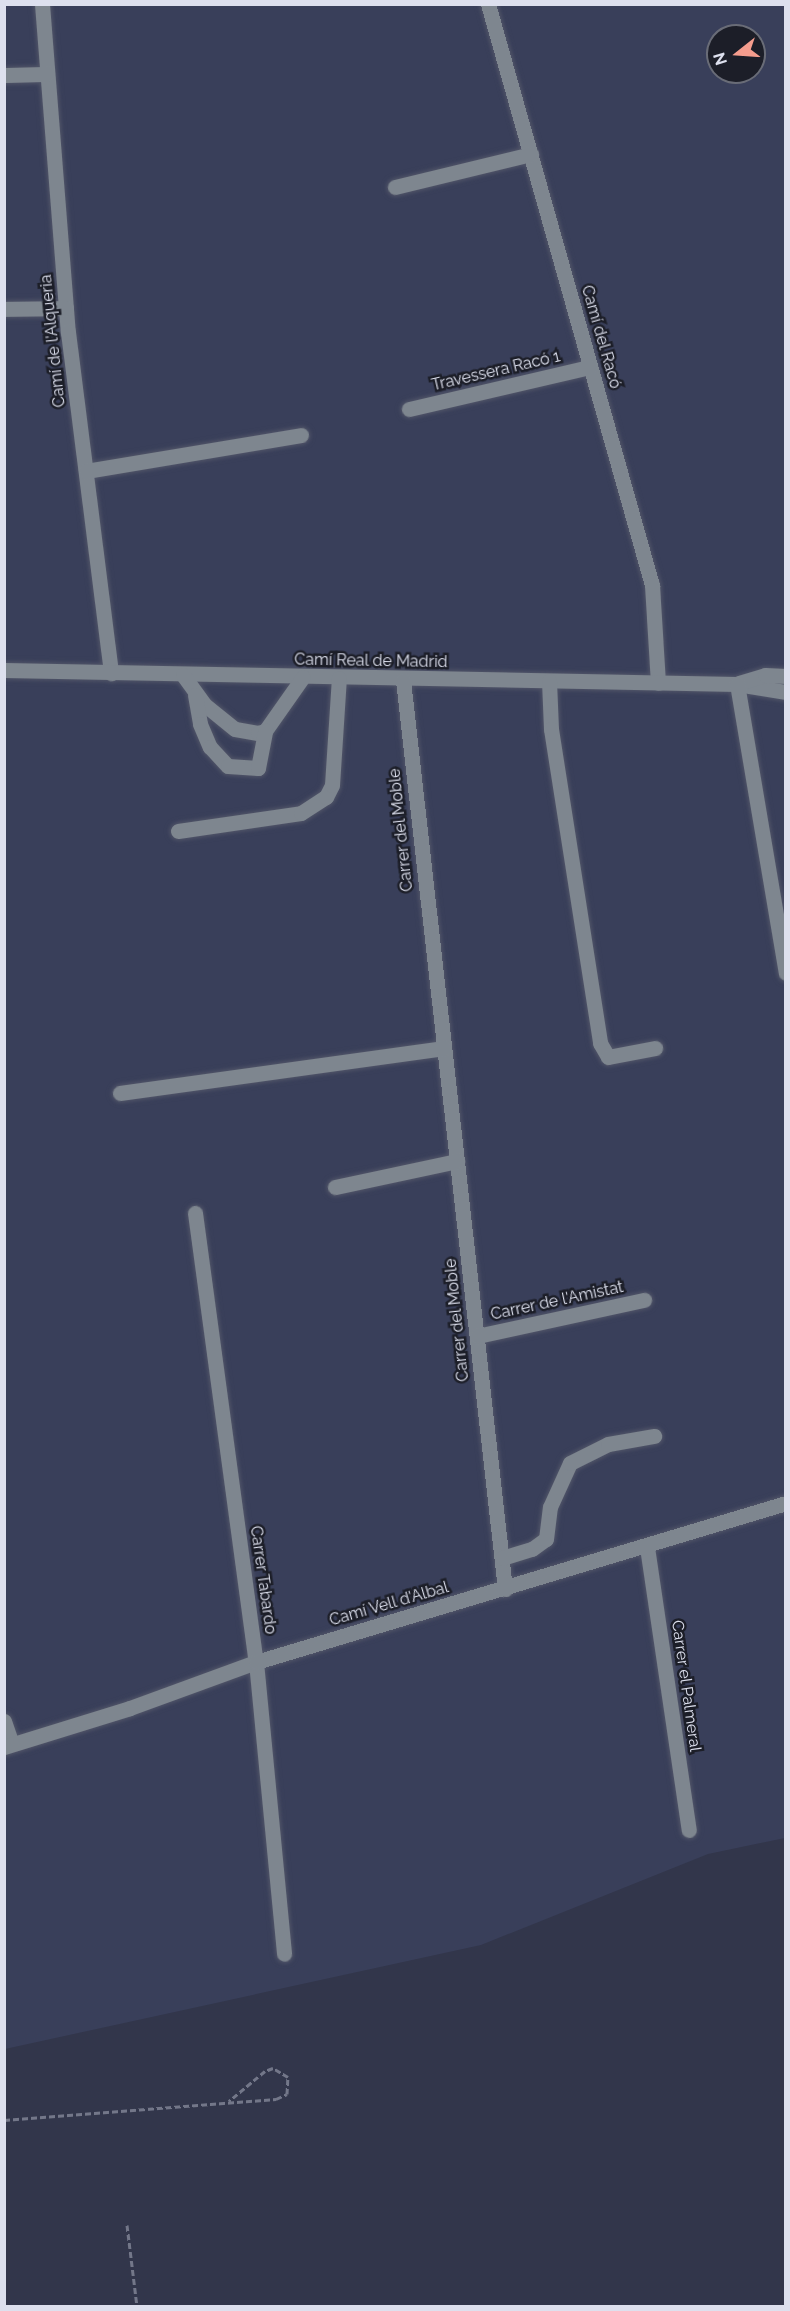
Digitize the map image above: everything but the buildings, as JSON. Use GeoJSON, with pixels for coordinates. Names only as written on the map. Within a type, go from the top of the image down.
{"type":"FeatureCollection","features":[{"type":"Feature","properties":{"kind":"street","name":"Camí de l'Alqueria"},"geometry":{"type":"LineString","coordinates":[[42,4],[66,308],[111,673]]}},
{"type":"Feature","properties":{"kind":"street","name":"Camí del Racó"},"geometry":{"type":"LineString","coordinates":[[488,4],[651,585],[658,683]]}},
{"type":"Feature","properties":{"kind":"street"},"geometry":{"type":"LineString","coordinates":[[4,75],[47,74]]}},
{"type":"Feature","properties":{"kind":"street"},"geometry":{"type":"LineString","coordinates":[[395,187],[531,154]]}},
{"type":"Feature","properties":{"kind":"street"},"geometry":{"type":"LineString","coordinates":[[4,309],[66,308]]}},
{"type":"Feature","properties":{"kind":"street","name":"Travessera Racó 1"},"geometry":{"type":"LineString","coordinates":[[409,409],[590,367]]}},
{"type":"Feature","properties":{"kind":"street"},"geometry":{"type":"LineString","coordinates":[[86,471],[301,435]]}},
{"type":"Feature","properties":{"kind":"street","name":"Camí Real de Madrid"},"geometry":{"type":"LineString","coordinates":[[4,670],[403,680],[737,684],[786,692]]}},
{"type":"Feature","properties":{"kind":"street"},"geometry":{"type":"LineString","coordinates":[[183,675],[205,705],[235,729],[265,730]]}},
{"type":"Feature","properties":{"kind":"street","name":"Camí Real de Madrid"},"geometry":{"type":"LineString","coordinates":[[737,684],[765,675],[786,676]]}},
{"type":"Feature","properties":{"kind":"street"},"geometry":{"type":"LineString","coordinates":[[194,689],[200,724],[210,747],[228,766],[258,768],[265,730],[303,677]]}},
{"type":"Feature","properties":{"kind":"street"},"geometry":{"type":"LineString","coordinates":[[178,831],[301,813],[326,797],[332,784],[339,678]]}},
{"type":"Feature","properties":{"kind":"street","name":"Carrer del Moble"},"geometry":{"type":"LineString","coordinates":[[403,680],[505,1589]]}},
{"type":"Feature","properties":{"kind":"street"},"geometry":{"type":"LineString","coordinates":[[549,681],[551,729],[600,1043],[608,1057],[655,1048]]}},
{"type":"Feature","properties":{"kind":"street"},"geometry":{"type":"LineString","coordinates":[[737,684],[786,973]]}},
{"type":"Feature","properties":{"kind":"street"},"geometry":{"type":"LineString","coordinates":[[120,1093],[444,1048]]}},
{"type":"Feature","properties":{"kind":"street"},"geometry":{"type":"LineString","coordinates":[[335,1187],[457,1161]]}},
{"type":"Feature","properties":{"kind":"street","name":"Carrer Tabardo"},"geometry":{"type":"LineString","coordinates":[[195,1213],[256,1662],[284,1954]]}},
{"type":"Feature","properties":{"kind":"street","name":"Carrer de l'Amistat"},"geometry":{"type":"LineString","coordinates":[[477,1336],[644,1300]]}},
{"type":"Feature","properties":{"kind":"street"},"geometry":{"type":"LineString","coordinates":[[502,1558],[532,1549],[546,1539],[550,1507],[570,1464],[608,1444],[654,1436]]}},
{"type":"Feature","properties":{"kind":"street","name":"Camí Vell d'Albal"},"geometry":{"type":"LineString","coordinates":[[8,1746],[130,1708],[256,1662],[647,1547],[786,1503]]}},
{"type":"Feature","properties":{"kind":"street","name":"Carrer el Palmeral"},"geometry":{"type":"LineString","coordinates":[[647,1547],[689,1830]]}},
{"type":"Feature","properties":{"kind":"street"},"geometry":{"type":"LineString","coordinates":[[4,1721],[8,1746]]}},
{"type":"Feature","properties":{"kind":"path"},"geometry":{"type":"LineString","coordinates":[[4,2120],[276,2099],[287,2094],[288,2078],[273,2068],[265,2071],[229,2101]]}},
{"type":"Feature","properties":{"kind":"path"},"geometry":{"type":"LineString","coordinates":[[127,2225],[136,2307]]}},
{"type":"Feature","properties":{"kind":"shaded area"},"geometry":{"type":"Polygon","coordinates":[[[5,5],[785,5],[785,1838],[708,1854],[481,1945],[5,2049],[5,5]]]}}]}
